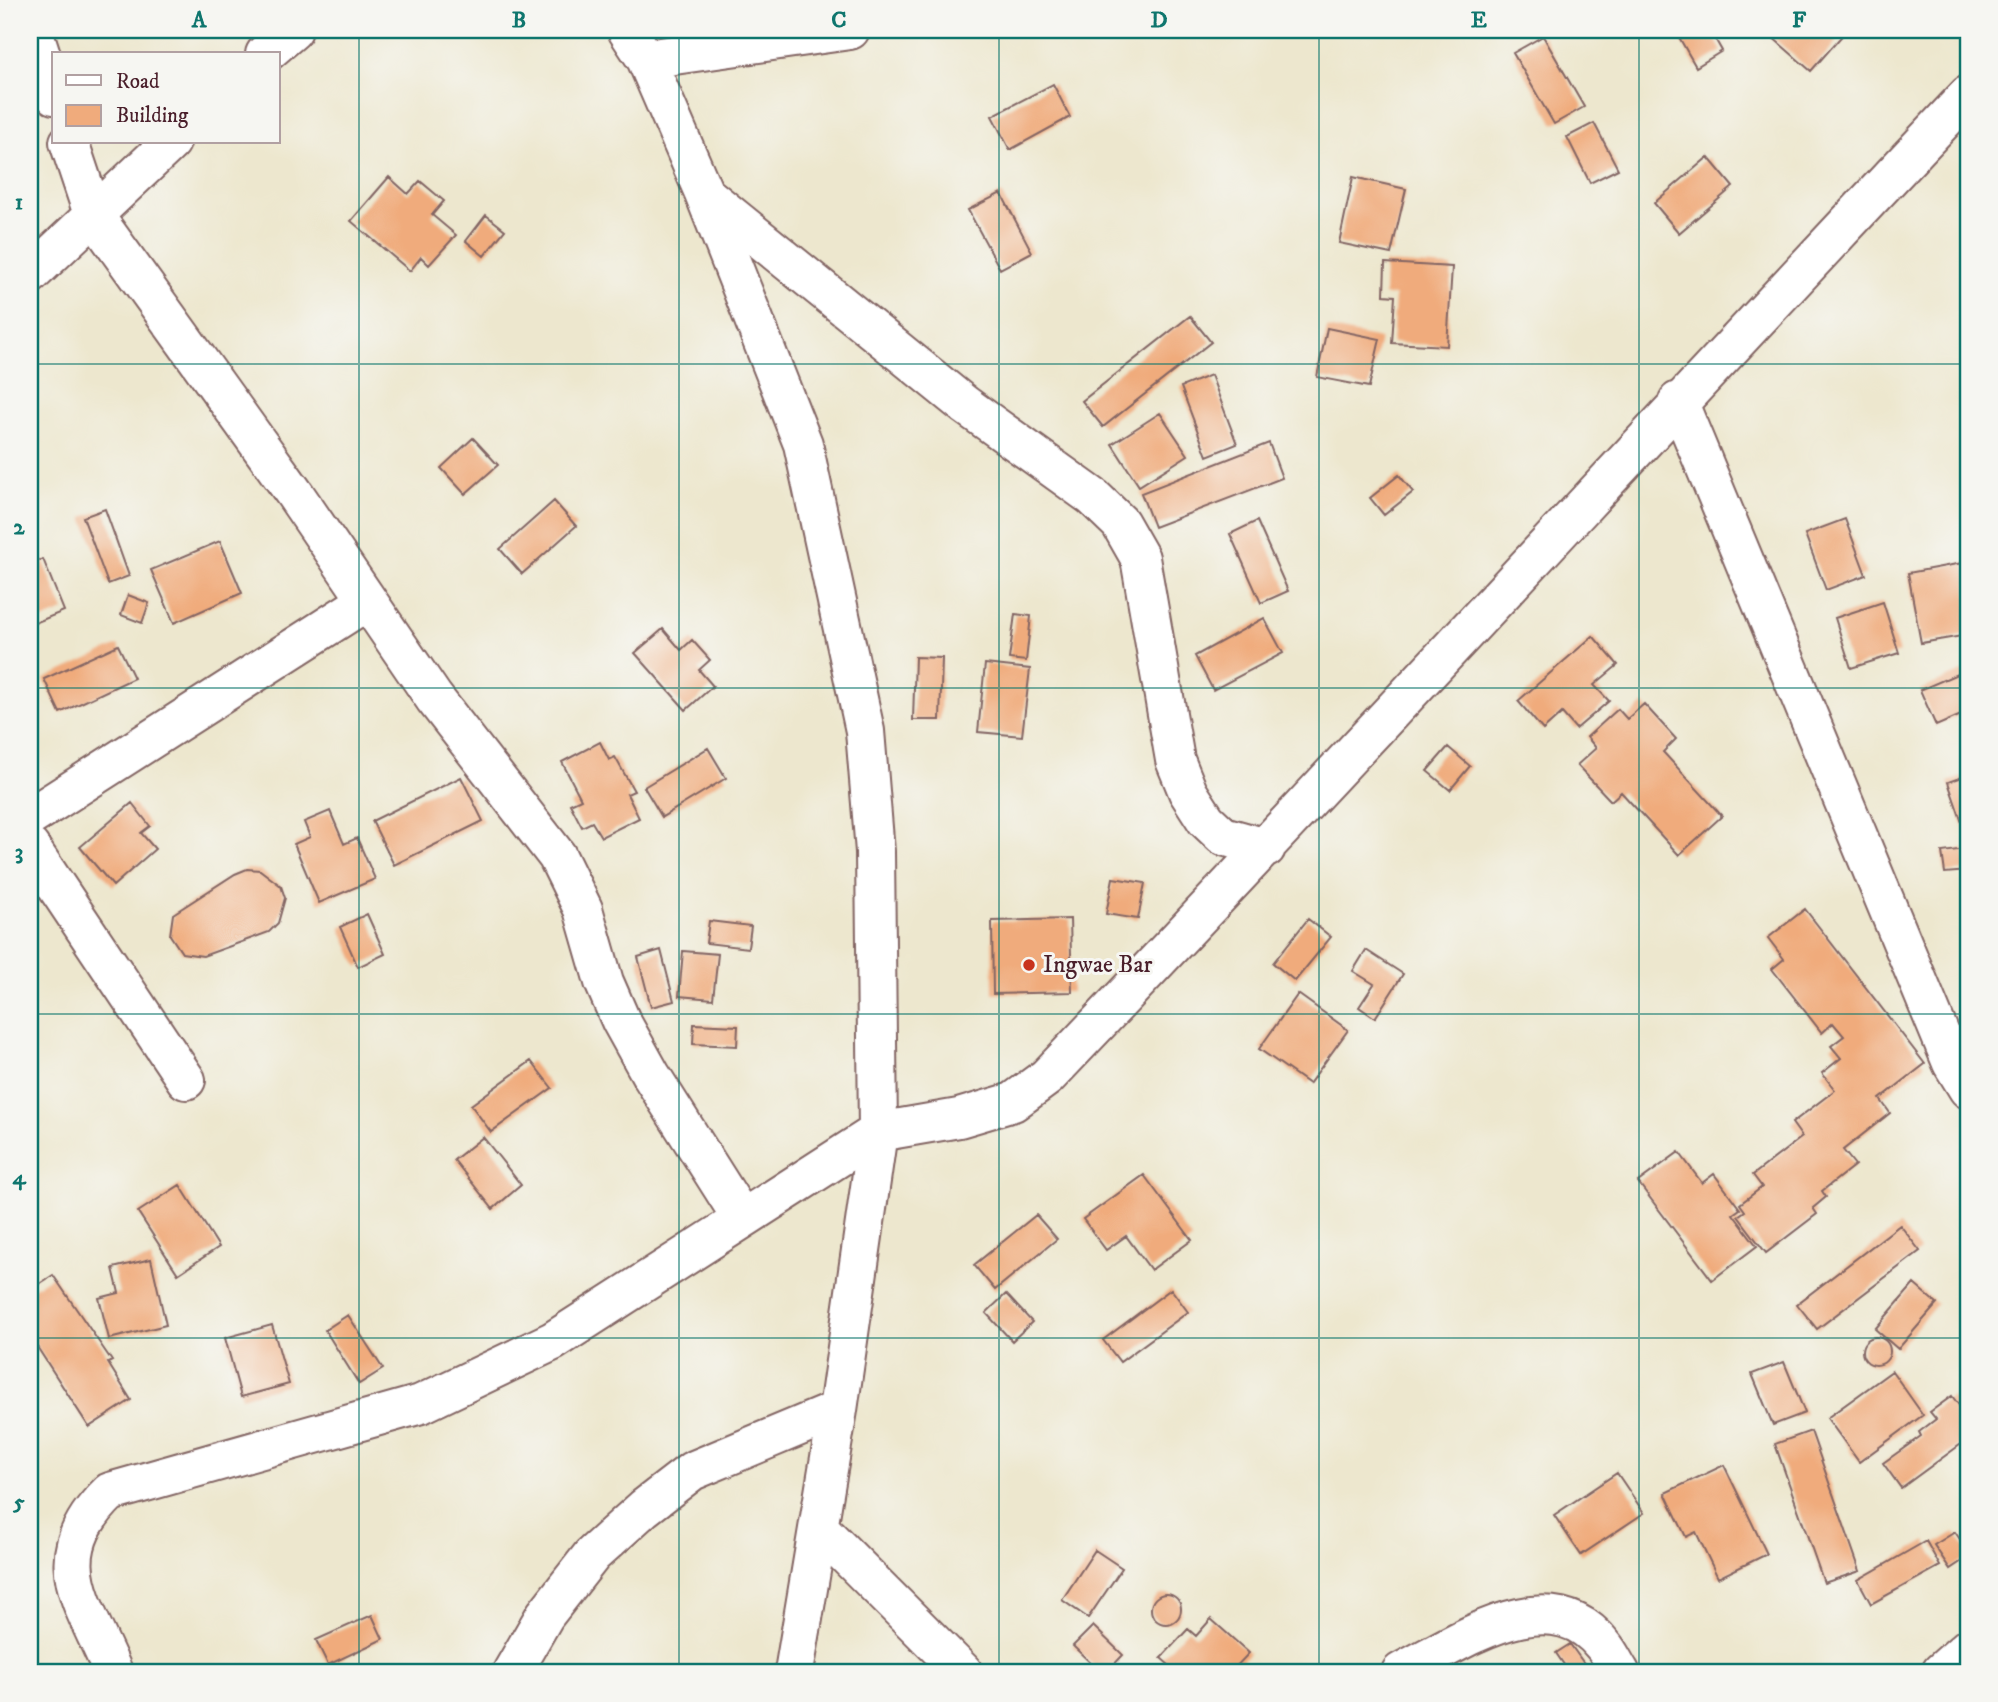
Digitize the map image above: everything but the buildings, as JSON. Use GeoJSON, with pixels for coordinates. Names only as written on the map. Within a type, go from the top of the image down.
{"type":"FeatureCollection","features":[{"type":"Feature","properties":{"kind":"street"},"geometry":{"type":"LineString","coordinates":[[33,30],[52,89]]}},
{"type":"Feature","properties":{"kind":"street"},"geometry":{"type":"LineString","coordinates":[[267,52],[293,30]]}},
{"type":"Feature","properties":{"kind":"street"},"geometry":{"type":"LineString","coordinates":[[794,1672],[838,1409],[878,1132],[875,852],[865,731],[803,444],[704,193],[636,44],[850,30]]}},
{"type":"Feature","properties":{"kind":"street"},"geometry":{"type":"LineString","coordinates":[[113,1672],[73,1574],[72,1550],[81,1528],[94,1508],[110,1492],[421,1405],[553,1341],[741,1217],[878,1132],[959,1118],[1013,1102],[1047,1077],[1266,848],[1678,401],[1968,95]]}},
{"type":"Feature","properties":{"kind":"street"},"geometry":{"type":"LineString","coordinates":[[70,144],[93,214],[294,493],[434,698],[557,856],[583,909],[604,982],[621,1021],[651,1075],[741,1217]]}},
{"type":"Feature","properties":{"kind":"street"},"geometry":{"type":"LineString","coordinates":[[30,275],[169,144]]}},
{"type":"Feature","properties":{"kind":"street"},"geometry":{"type":"LineString","coordinates":[[704,193],[965,405],[1093,497],[1120,523],[1140,558],[1175,760],[1188,792],[1214,828],[1266,848]]}},
{"type":"Feature","properties":{"kind":"street"},"geometry":{"type":"LineString","coordinates":[[1678,401],[1952,1063],[1968,1089]]}},
{"type":"Feature","properties":{"kind":"street"},"geometry":{"type":"LineString","coordinates":[[30,817],[368,601]]}},
{"type":"Feature","properties":{"kind":"street"},"geometry":{"type":"LineString","coordinates":[[30,847],[186,1080]]}},
{"type":"Feature","properties":{"kind":"street"},"geometry":{"type":"LineString","coordinates":[[512,1672],[545,1615],[592,1555],[644,1508],[692,1471],[838,1409]]}},
{"type":"Feature","properties":{"kind":"street"},"geometry":{"type":"LineString","coordinates":[[819,1528],[963,1672]]}},
{"type":"Feature","properties":{"kind":"street"},"geometry":{"type":"LineString","coordinates":[[1401,1672],[1512,1617],[1555,1614],[1578,1623],[1602,1644],[1620,1672]]}},
{"type":"Feature","properties":{"kind":"street"},"geometry":{"type":"LineString","coordinates":[[1941,1672],[1968,1648]]}},
{"type":"Feature","properties":{"kind":"place","name":"Ingwae Bar"},"geometry":{"type":"Point","coordinates":[1029,965]}}]}
